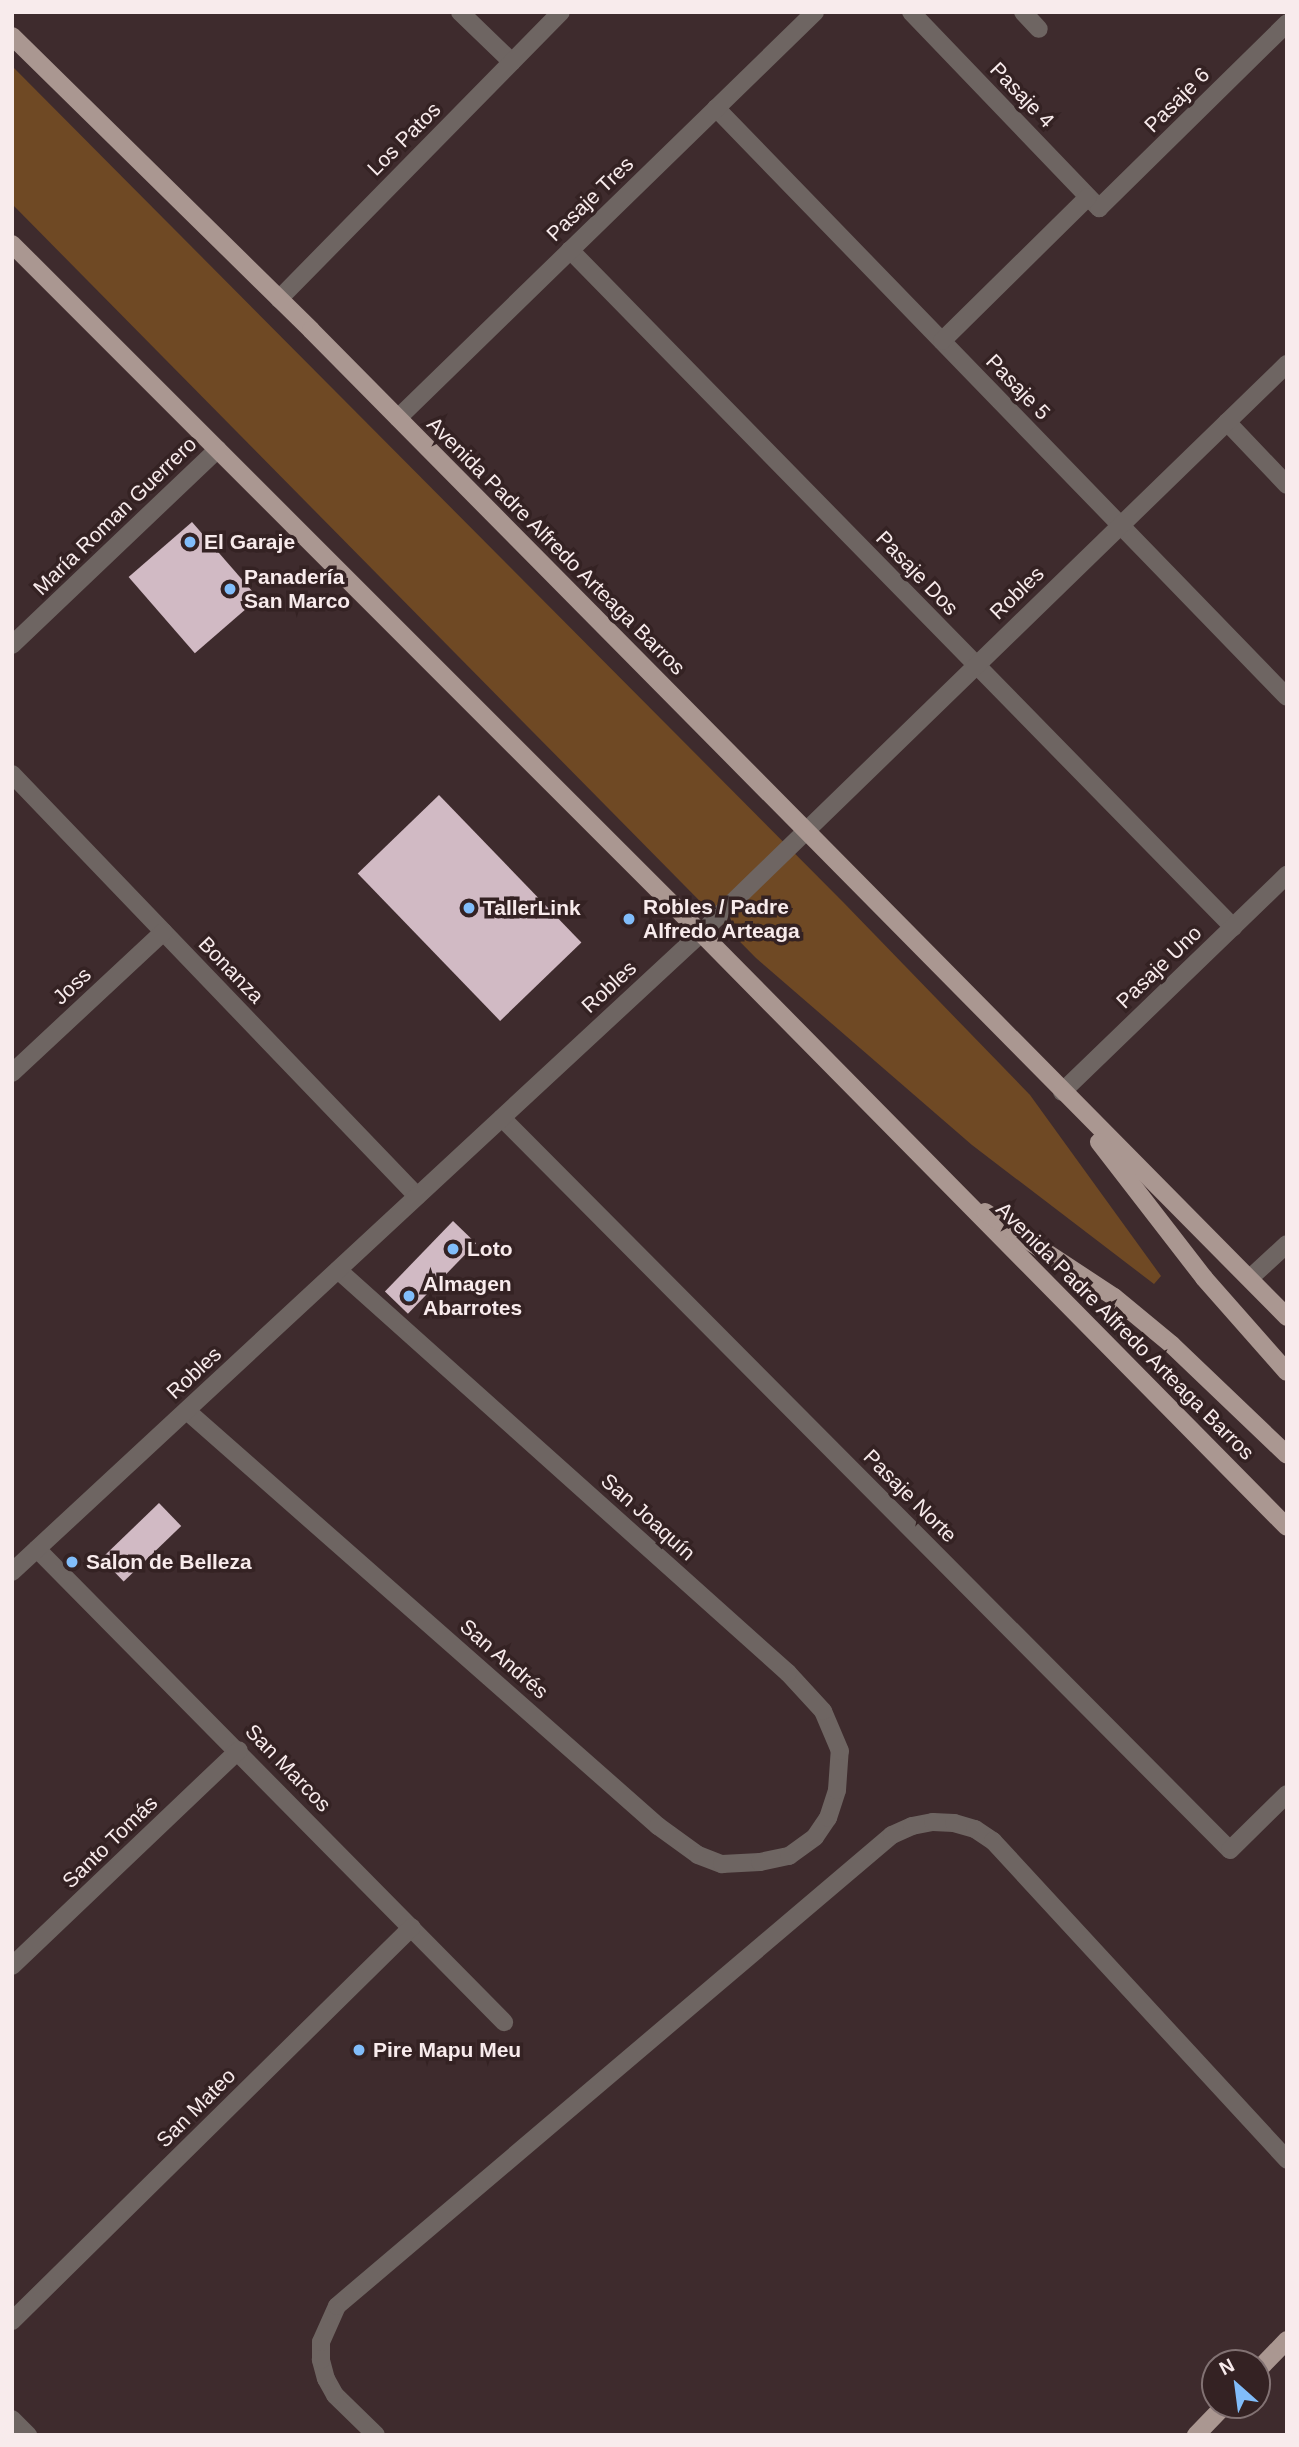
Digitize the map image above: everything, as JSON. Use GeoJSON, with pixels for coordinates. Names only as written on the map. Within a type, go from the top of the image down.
{"type":"FeatureCollection","features":[{"type":"Feature","properties":{"kind":"main road","name":"Avenida Padre Alfredo Arteaga Barros"},"geometry":{"type":"LineString","coordinates":[[12,36],[398,418],[805,833],[1287,1317]]}},
{"type":"Feature","properties":{"kind":"main road","name":"Avenida Padre Alfredo Arteaga Barros"},"geometry":{"type":"LineString","coordinates":[[12,244],[701,933],[1287,1527]]}},
{"type":"Feature","properties":{"kind":"main road","name":"Avenida Padre Alfredo Arteaga Barros"},"geometry":{"type":"LineString","coordinates":[[1062,1092],[1204,1278],[1287,1373]]}},
{"type":"Feature","properties":{"kind":"main road","name":"Avenida Padre Alfredo Arteaga Barros"},"geometry":{"type":"LineString","coordinates":[[961,1197],[1114,1297],[1172,1345],[1287,1455]]}},
{"type":"Feature","properties":{"kind":"main road"},"geometry":{"type":"LineString","coordinates":[[1271,2357],[1287,2340]]}},
{"type":"Feature","properties":{"kind":"main road"},"geometry":{"type":"LineString","coordinates":[[1196,2435],[1211,2419]]}},
{"type":"Feature","properties":{"kind":"street"},"geometry":{"type":"LineString","coordinates":[[460,12],[512,62]]}},
{"type":"Feature","properties":{"kind":"street","name":"Los Patos"},"geometry":{"type":"LineString","coordinates":[[279,299],[561,12]]}},
{"type":"Feature","properties":{"kind":"street","name":"Pasaje Tres"},"geometry":{"type":"LineString","coordinates":[[398,418],[815,12]]}},
{"type":"Feature","properties":{"kind":"street","name":"Pasaje 4"},"geometry":{"type":"LineString","coordinates":[[911,12],[1094,202]]}},
{"type":"Feature","properties":{"kind":"street"},"geometry":{"type":"LineString","coordinates":[[1023,12],[1039,29]]}},
{"type":"Feature","properties":{"kind":"street","name":"Pasaje 6"},"geometry":{"type":"LineString","coordinates":[[942,341],[1287,23]]}},
{"type":"Feature","properties":{"kind":"street","name":"Pasaje 5"},"geometry":{"type":"LineString","coordinates":[[716,108],[1287,697]]}},
{"type":"Feature","properties":{"kind":"street","name":"Pasaje Dos"},"geometry":{"type":"LineString","coordinates":[[570,250],[1233,927]]}},
{"type":"Feature","properties":{"kind":"street","name":"Robles"},"geometry":{"type":"LineString","coordinates":[[12,1572],[701,933],[1287,364]]}},
{"type":"Feature","properties":{"kind":"street"},"geometry":{"type":"LineString","coordinates":[[1227,422],[1287,485]]}},
{"type":"Feature","properties":{"kind":"street","name":"María Roman Guerrero"},"geometry":{"type":"LineString","coordinates":[[12,645],[218,450]]}},
{"type":"Feature","properties":{"kind":"street","name":"Bonanza"},"geometry":{"type":"LineString","coordinates":[[12,774],[418,1196]]}},
{"type":"Feature","properties":{"kind":"street","name":"Pasaje Uno"},"geometry":{"type":"LineString","coordinates":[[1062,1092],[1287,875]]}},
{"type":"Feature","properties":{"kind":"street","name":"Joss"},"geometry":{"type":"LineString","coordinates":[[12,1073],[163,932]]}},
{"type":"Feature","properties":{"kind":"street","name":"Pasaje Norte"},"geometry":{"type":"LineString","coordinates":[[502,1118],[1230,1850],[1287,1794]]}},
{"type":"Feature","properties":{"kind":"street"},"geometry":{"type":"LineString","coordinates":[[1250,1278],[1287,1244]]}},
{"type":"Feature","properties":{"kind":"street","name":"San Joaquín"},"geometry":{"type":"LineString","coordinates":[[338,1270],[788,1673],[823,1711],[840,1751],[837,1790],[828,1818],[816,1837]]}},
{"type":"Feature","properties":{"kind":"street","name":"San Andrés"},"geometry":{"type":"LineString","coordinates":[[187,1410],[658,1826],[698,1855],[722,1864],[760,1862],[789,1856],[816,1837]]}},
{"type":"Feature","properties":{"kind":"street","name":"San Marcos"},"geometry":{"type":"LineString","coordinates":[[37,1549],[239,1750],[505,2022]]}},
{"type":"Feature","properties":{"kind":"street","name":"Santo Tomás"},"geometry":{"type":"LineString","coordinates":[[12,1966],[239,1750]]}},
{"type":"Feature","properties":{"kind":"street"},"geometry":{"type":"LineString","coordinates":[[376,2435],[335,2395],[326,2379],[321,2360],[321,2342],[337,2306],[892,1835],[912,1826],[954,1823],[975,1829],[993,1841],[1287,2160]]}},
{"type":"Feature","properties":{"kind":"street","name":"San Mateo"},"geometry":{"type":"LineString","coordinates":[[12,2321],[412,1927]]}},
{"type":"Feature","properties":{"kind":"street"},"geometry":{"type":"LineString","coordinates":[[12,2419],[28,2435]]}},
{"type":"Feature","properties":{"kind":"shaded area"},"geometry":{"type":"Polygon","coordinates":[[[12,66],[843,902],[1030,1095],[1161,1276],[1154,1284],[972,1145],[756,958],[12,204],[12,66]]]}},
{"type":"Feature","properties":{"kind":"building"},"geometry":{"type":"Polygon","coordinates":[[[192,522],[258,598],[195,653],[129,577],[192,522]]]}},
{"type":"Feature","properties":{"kind":"building","name":"TallerLink"},"geometry":{"type":"Polygon","coordinates":[[[439,795],[581,942],[500,1021],[358,873],[439,795]]]}},
{"type":"Feature","properties":{"kind":"building"},"geometry":{"type":"Polygon","coordinates":[[[453,1221],[476,1243],[408,1314],[385,1291],[453,1221]]]}},
{"type":"Feature","properties":{"kind":"building"},"geometry":{"type":"Polygon","coordinates":[[[159,1503],[181,1526],[124,1582],[101,1559],[159,1503]]]}},
{"type":"Feature","properties":{"kind":"place","name":"El Garaje"},"geometry":{"type":"Point","coordinates":[190,542]}},
{"type":"Feature","properties":{"kind":"place","name":"Panadería San Marco"},"geometry":{"type":"Point","coordinates":[230,589]}},
{"type":"Feature","properties":{"kind":"place","name":"TallerLink"},"geometry":{"type":"Point","coordinates":[469,908]}},
{"type":"Feature","properties":{"kind":"place","name":"Robles / Padre Alfredo Arteaga"},"geometry":{"type":"Point","coordinates":[629,919]}},
{"type":"Feature","properties":{"kind":"place","name":"Loto"},"geometry":{"type":"Point","coordinates":[453,1249]}},
{"type":"Feature","properties":{"kind":"place","name":"Almagen Abarrotes"},"geometry":{"type":"Point","coordinates":[409,1296]}},
{"type":"Feature","properties":{"kind":"place","name":"Salon de Belleza"},"geometry":{"type":"Point","coordinates":[72,1562]}},
{"type":"Feature","properties":{"kind":"place","name":"Pire Mapu Meu"},"geometry":{"type":"Point","coordinates":[359,2050]}}]}
